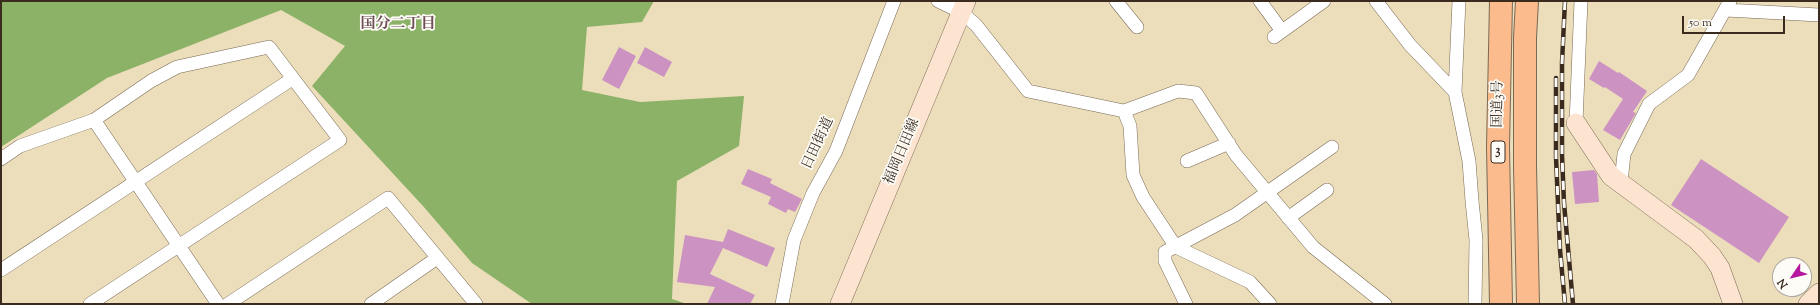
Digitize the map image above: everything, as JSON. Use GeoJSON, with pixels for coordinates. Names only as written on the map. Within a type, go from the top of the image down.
{"type":"FeatureCollection","features":[{"type":"Feature","properties":{"kind":"highway"},"geometry":{"type":"LineString","coordinates":[[1494,1],[1499,68]]}},
{"type":"Feature","properties":{"kind":"highway","name":"国道3号"},"geometry":{"type":"LineString","coordinates":[[1501,304],[1498,147],[1502,1]]}},
{"type":"Feature","properties":{"kind":"highway","name":"国道3号"},"geometry":{"type":"LineString","coordinates":[[1526,1],[1525,60],[1528,304]]}},
{"type":"Feature","properties":{"kind":"main road","name":"福岡日田線"},"geometry":{"type":"LineString","coordinates":[[840,304],[964,7]]}},
{"type":"Feature","properties":{"kind":"main road"},"geometry":{"type":"LineString","coordinates":[[1576,123],[1611,176],[1696,239],[1706,249],[1720,268],[1733,304]]}},
{"type":"Feature","properties":{"kind":"main road"},"geometry":{"type":"LineString","coordinates":[[1808,304],[1819,293]]}},
{"type":"Feature","properties":{"kind":"street","name":"日田街道"},"geometry":{"type":"LineString","coordinates":[[782,304],[794,240],[813,192],[836,151],[894,1]]}},
{"type":"Feature","properties":{"kind":"street"},"geometry":{"type":"LineString","coordinates":[[938,1],[964,7],[976,25],[1028,91],[1124,111],[1178,91],[1196,93],[1229,143],[1267,194],[1313,247],[1385,304]]}},
{"type":"Feature","properties":{"kind":"street"},"geometry":{"type":"LineString","coordinates":[[1116,1],[1137,27]]}},
{"type":"Feature","properties":{"kind":"street"},"geometry":{"type":"LineString","coordinates":[[1260,1],[1278,34],[1324,1]]}},
{"type":"Feature","properties":{"kind":"street"},"geometry":{"type":"LineString","coordinates":[[1376,1],[1410,45],[1455,92]]}},
{"type":"Feature","properties":{"kind":"street"},"geometry":{"type":"LineString","coordinates":[[1459,1],[1455,92],[1468,161],[1476,240],[1475,304]]}},
{"type":"Feature","properties":{"kind":"street"},"geometry":{"type":"LineString","coordinates":[[1576,123],[1581,1]]}},
{"type":"Feature","properties":{"kind":"street"},"geometry":{"type":"LineString","coordinates":[[1621,182],[1624,154],[1649,104],[1688,75],[1728,6],[1819,15]]}},
{"type":"Feature","properties":{"kind":"street"},"geometry":{"type":"LineString","coordinates":[[1,159],[20,146],[94,120],[151,81],[177,67],[269,47],[340,140],[90,304]]}},
{"type":"Feature","properties":{"kind":"street"},"geometry":{"type":"LineString","coordinates":[[1,270],[292,79]]}},
{"type":"Feature","properties":{"kind":"street"},"geometry":{"type":"LineString","coordinates":[[1124,111],[1130,126],[1133,175],[1143,197],[1176,247],[1250,282],[1270,304]]}},
{"type":"Feature","properties":{"kind":"street"},"geometry":{"type":"LineString","coordinates":[[94,120],[218,304]]}},
{"type":"Feature","properties":{"kind":"street"},"geometry":{"type":"LineString","coordinates":[[1187,162],[1229,143]]}},
{"type":"Feature","properties":{"kind":"street"},"geometry":{"type":"LineString","coordinates":[[1186,304],[1164,256],[1165,252],[1235,215],[1332,147]]}},
{"type":"Feature","properties":{"kind":"street"},"geometry":{"type":"LineString","coordinates":[[1288,218],[1327,190]]}},
{"type":"Feature","properties":{"kind":"street"},"geometry":{"type":"LineString","coordinates":[[228,304],[386,196],[476,304]]}},
{"type":"Feature","properties":{"kind":"street"},"geometry":{"type":"LineString","coordinates":[[371,304],[437,258]]}},
{"type":"Feature","properties":{"kind":"green space"},"geometry":{"type":"Polygon","coordinates":[[[1,1],[654,1],[642,22],[587,27],[582,90],[640,102],[744,96],[739,146],[677,181],[672,299],[687,304],[532,304],[472,263],[423,206],[312,86],[345,46],[281,10],[107,78],[1,147],[1,1]]]}},
{"type":"Feature","properties":{"kind":"building"},"geometry":{"type":"Polygon","coordinates":[[[619,47],[636,56],[619,89],[602,80],[619,47]]]}},
{"type":"Feature","properties":{"kind":"building"},"geometry":{"type":"Polygon","coordinates":[[[645,47],[672,62],[664,77],[637,63],[645,47]]]}},
{"type":"Feature","properties":{"kind":"building"},"geometry":{"type":"Polygon","coordinates":[[[1599,61],[1618,73],[1619,72],[1647,91],[1633,112],[1636,113],[1620,140],[1603,130],[1623,99],[1605,87],[1604,88],[1589,79],[1599,61]]]}},
{"type":"Feature","properties":{"kind":"building"},"geometry":{"type":"Polygon","coordinates":[[[1701,159],[1789,217],[1759,263],[1671,205],[1701,159]]]}},
{"type":"Feature","properties":{"kind":"building"},"geometry":{"type":"Polygon","coordinates":[[[748,169],[772,179],[770,183],[802,199],[795,212],[788,209],[786,213],[768,204],[771,197],[741,184],[748,169]]]}},
{"type":"Feature","properties":{"kind":"building"},"geometry":{"type":"Polygon","coordinates":[[[1594,170],[1597,174],[1599,202],[1575,204],[1572,172],[1594,170]]]}},
{"type":"Feature","properties":{"kind":"building"},"geometry":{"type":"Polygon","coordinates":[[[728,229],[775,248],[767,267],[723,248],[710,274],[755,295],[750,304],[707,304],[715,287],[677,282],[685,235],[723,242],[728,229]]]}},
{"type":"Feature","properties":{"kind":"railway"},"geometry":{"type":"LineString","coordinates":[[1565,1],[1562,63],[1562,155],[1564,203],[1573,304]]}},
{"type":"Feature","properties":{"kind":"railway"},"geometry":{"type":"LineString","coordinates":[[1556,78],[1556,157],[1560,250],[1565,304]]}},
{"type":"Feature","properties":{"kind":"district","name":"国分二丁目"},"geometry":{"type":"Point","coordinates":[398,25]}}]}
